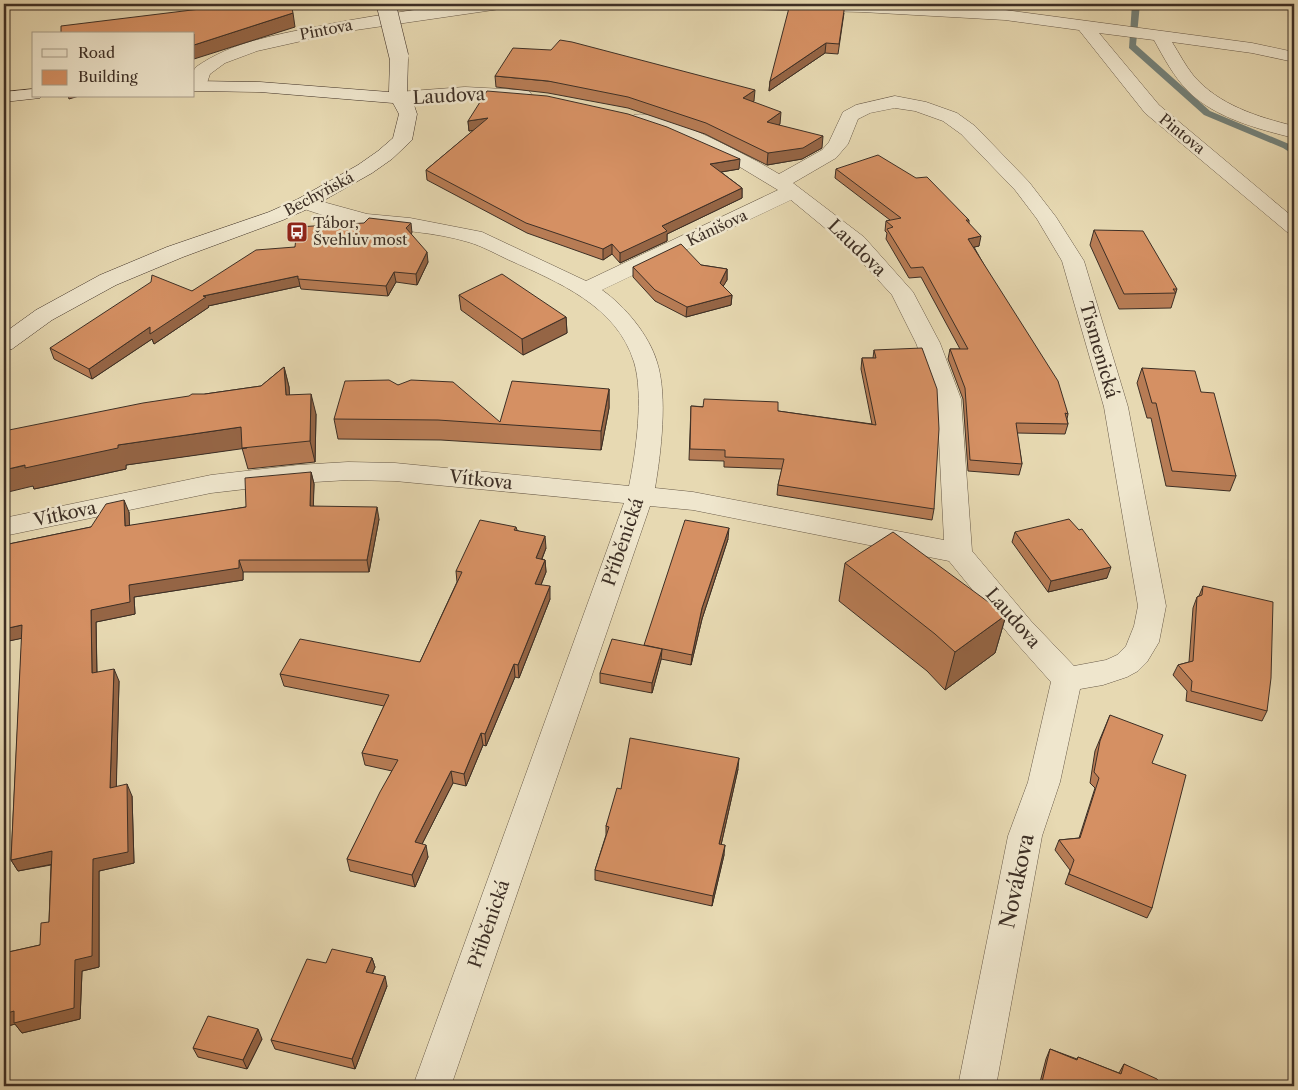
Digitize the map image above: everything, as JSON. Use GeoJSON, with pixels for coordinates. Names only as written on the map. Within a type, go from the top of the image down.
{"type":"FeatureCollection","features":[{"type":"Feature","properties":{"kind":"street"},"geometry":{"type":"LineString","coordinates":[[196,86],[260,87],[398,98],[399,57],[386,4]]}},
{"type":"Feature","properties":{"kind":"street","name":"Pintova"},"geometry":{"type":"LineString","coordinates":[[196,86],[201,73],[206,67],[226,56],[260,44],[337,28],[500,4]]}},
{"type":"Feature","properties":{"kind":"street"},"geometry":{"type":"LineString","coordinates":[[736,4],[862,7],[1005,15],[1252,48],[1294,57]]}},
{"type":"Feature","properties":{"kind":"street","name":"Pintova"},"geometry":{"type":"LineString","coordinates":[[1085,26],[1152,110],[1294,228]]}},
{"type":"Feature","properties":{"kind":"street"},"geometry":{"type":"LineString","coordinates":[[1159,35],[1187,79],[1207,97],[1233,112],[1267,125],[1294,132]]}},
{"type":"Feature","properties":{"kind":"street","name":"Laudova"},"geometry":{"type":"LineString","coordinates":[[398,98],[465,92],[540,97]]}},
{"type":"Feature","properties":{"kind":"street"},"geometry":{"type":"LineString","coordinates":[[4,97],[32,94]]}},
{"type":"Feature","properties":{"kind":"street","name":"Bechyňská"},"geometry":{"type":"LineString","coordinates":[[4,343],[44,315],[108,280],[148,262],[276,216],[305,203],[365,169],[386,155],[402,140],[408,114],[405,105],[398,98]]}},
{"type":"Feature","properties":{"kind":"street","name":"Tismenická"},"geometry":{"type":"LineString","coordinates":[[850,116],[877,105],[894,102],[919,106],[950,117],[968,130],[1022,186],[1046,217],[1073,261],[1116,407],[1152,606],[1150,629],[1139,650],[1126,665],[1104,674],[1068,679]]}},
{"type":"Feature","properties":{"kind":"street","name":"Laudova"},"geometry":{"type":"LineString","coordinates":[[620,113],[656,123],[706,143],[737,157],[786,186],[856,242],[902,292],[928,343],[949,399],[958,553],[1021,629],[1068,679]]}},
{"type":"Feature","properties":{"kind":"street","name":"Kánišova"},"geometry":{"type":"LineString","coordinates":[[586,289],[786,186],[829,154],[838,144],[850,116]]}},
{"type":"Feature","properties":{"kind":"street","name":"Příběnická"},"geometry":{"type":"LineString","coordinates":[[305,203],[366,220],[410,224],[474,237],[529,261],[586,289],[616,314],[637,342],[646,363],[651,408],[646,465],[640,496],[432,1086]]}},
{"type":"Feature","properties":{"kind":"street","name":"Vítkova"},"geometry":{"type":"LineString","coordinates":[[4,527],[211,484],[348,471],[395,472],[693,501],[958,553]]}},
{"type":"Feature","properties":{"kind":"street","name":"Novákova"},"geometry":{"type":"LineString","coordinates":[[977,1086],[1025,836],[1044,782],[1068,679]]}},
{"type":"Feature","properties":{"kind":"building"},"geometry":{"type":"Polygon","coordinates":[[[241,4],[291,4],[293,13],[195,45],[195,32],[61,32],[61,26],[241,4]]]}},
{"type":"Feature","properties":{"kind":"building"},"geometry":{"type":"Polygon","coordinates":[[[790,4],[845,4],[839,44],[826,43],[770,81],[790,4]]]}},
{"type":"Feature","properties":{"kind":"building"},"geometry":{"type":"Polygon","coordinates":[[[560,40],[755,90],[743,98],[781,112],[767,122],[823,136],[803,148],[768,153],[706,123],[628,97],[548,81],[495,76],[513,48],[551,50],[560,40]]]}},
{"type":"Feature","properties":{"kind":"building"},"geometry":{"type":"Polygon","coordinates":[[[487,91],[547,96],[628,114],[667,127],[740,159],[710,164],[742,188],[662,226],[667,231],[620,253],[612,244],[603,249],[526,223],[426,170],[488,118],[468,121],[487,91]]]}},
{"type":"Feature","properties":{"kind":"building"},"geometry":{"type":"Polygon","coordinates":[[[878,155],[916,178],[927,177],[969,220],[966,220],[981,236],[968,239],[1058,381],[1068,414],[1065,413],[1068,424],[1016,423],[1022,464],[970,460],[965,388],[950,349],[968,349],[923,267],[911,268],[887,229],[893,227],[886,221],[901,218],[836,169],[878,155]]]}},
{"type":"Feature","properties":{"kind":"building"},"geometry":{"type":"Polygon","coordinates":[[[369,218],[411,223],[406,228],[427,252],[416,274],[394,272],[386,286],[298,279],[298,276],[203,296],[206,297],[150,334],[150,327],[89,369],[50,348],[151,282],[152,275],[192,291],[256,250],[295,247],[297,227],[364,223],[369,218]]]}},
{"type":"Feature","properties":{"kind":"building"},"geometry":{"type":"Polygon","coordinates":[[[1094,230],[1143,231],[1177,289],[1173,289],[1176,293],[1124,294],[1094,230]]]}},
{"type":"Feature","properties":{"kind":"building"},"geometry":{"type":"Polygon","coordinates":[[[681,244],[701,265],[727,269],[720,283],[732,295],[687,307],[655,290],[633,267],[681,244]]]}},
{"type":"Feature","properties":{"kind":"building"},"geometry":{"type":"Polygon","coordinates":[[[502,274],[566,317],[522,339],[459,295],[502,274]]]}},
{"type":"Feature","properties":{"kind":"building"},"geometry":{"type":"Polygon","coordinates":[[[922,348],[937,389],[939,429],[934,509],[778,485],[784,459],[725,457],[725,450],[690,449],[691,406],[703,407],[704,399],[778,402],[778,411],[876,425],[862,358],[876,358],[874,350],[922,348]]]}},
{"type":"Feature","properties":{"kind":"building"},"geometry":{"type":"Polygon","coordinates":[[[284,367],[286,395],[311,394],[310,441],[242,448],[241,427],[118,445],[118,448],[25,468],[25,465],[4,470],[4,431],[192,394],[261,386],[284,367]]]}},
{"type":"Feature","properties":{"kind":"building"},"geometry":{"type":"Polygon","coordinates":[[[1142,368],[1195,371],[1201,392],[1214,393],[1236,476],[1172,471],[1156,403],[1152,403],[1142,368]]]}},
{"type":"Feature","properties":{"kind":"building"},"geometry":{"type":"Polygon","coordinates":[[[389,380],[398,385],[411,380],[453,382],[500,422],[512,381],[609,389],[601,431],[438,420],[334,419],[345,381],[389,380]]]}},
{"type":"Feature","properties":{"kind":"building"},"geometry":{"type":"Polygon","coordinates":[[[311,472],[310,506],[377,507],[367,560],[239,560],[239,568],[129,585],[130,602],[91,610],[92,673],[114,669],[110,788],[127,784],[128,852],[93,859],[92,956],[75,960],[74,1008],[14,1023],[14,1011],[4,1014],[4,953],[40,945],[41,923],[49,922],[52,851],[11,860],[22,625],[4,629],[4,545],[91,527],[106,504],[124,500],[125,526],[246,507],[245,478],[311,472]]]}},
{"type":"Feature","properties":{"kind":"building"},"geometry":{"type":"Polygon","coordinates":[[[1069,519],[1079,530],[1082,529],[1111,567],[1051,581],[1015,532],[1069,519]]]}},
{"type":"Feature","properties":{"kind":"building"},"geometry":{"type":"Polygon","coordinates":[[[480,520],[516,527],[514,530],[545,536],[536,558],[545,560],[535,584],[550,586],[518,665],[514,664],[485,734],[481,733],[464,774],[451,771],[415,842],[426,845],[412,875],[347,859],[398,760],[362,753],[389,695],[280,674],[300,639],[420,662],[462,572],[456,571],[480,520]]]}},
{"type":"Feature","properties":{"kind":"building"},"geometry":{"type":"Polygon","coordinates":[[[685,520],[729,528],[702,608],[692,655],[644,645],[685,520]]]}},
{"type":"Feature","properties":{"kind":"building"},"geometry":{"type":"Polygon","coordinates":[[[893,532],[1006,615],[955,652],[845,563],[893,532]]]}},
{"type":"Feature","properties":{"kind":"building"},"geometry":{"type":"Polygon","coordinates":[[[1203,586],[1273,602],[1271,678],[1267,711],[1191,691],[1192,681],[1178,665],[1193,661],[1197,597],[1202,595],[1203,586]]]}},
{"type":"Feature","properties":{"kind":"building"},"geometry":{"type":"Polygon","coordinates":[[[612,639],[662,649],[652,683],[600,673],[612,639]]]}},
{"type":"Feature","properties":{"kind":"building"},"geometry":{"type":"Polygon","coordinates":[[[1110,715],[1163,735],[1152,763],[1186,775],[1152,908],[1069,874],[1074,860],[1059,840],[1080,838],[1099,778],[1094,772],[1100,741],[1110,715]]]}},
{"type":"Feature","properties":{"kind":"building"},"geometry":{"type":"Polygon","coordinates":[[[630,738],[739,758],[719,844],[725,845],[713,896],[595,870],[609,827],[606,826],[617,788],[621,789],[630,738]]]}},
{"type":"Feature","properties":{"kind":"building"},"geometry":{"type":"Polygon","coordinates":[[[332,949],[372,958],[366,972],[385,976],[352,1059],[271,1040],[307,959],[326,963],[332,949]]]}},
{"type":"Feature","properties":{"kind":"building"},"geometry":{"type":"Polygon","coordinates":[[[208,1016],[258,1029],[243,1060],[193,1048],[208,1016]]]}},
{"type":"Feature","properties":{"kind":"building"},"geometry":{"type":"Polygon","coordinates":[[[1050,1049],[1077,1060],[1078,1057],[1121,1074],[1124,1064],[1157,1079],[1163,1086],[1041,1086],[1050,1049]]]}},
{"type":"Feature","properties":{"kind":"waterway"},"geometry":{"type":"LineString","coordinates":[[1136,4],[1132,46],[1207,113],[1286,146],[1294,152]]}},
{"type":"Feature","properties":{"kind":"place","name":"Tábor, Švehlův most"},"geometry":{"type":"Point","coordinates":[297,232]}}]}
